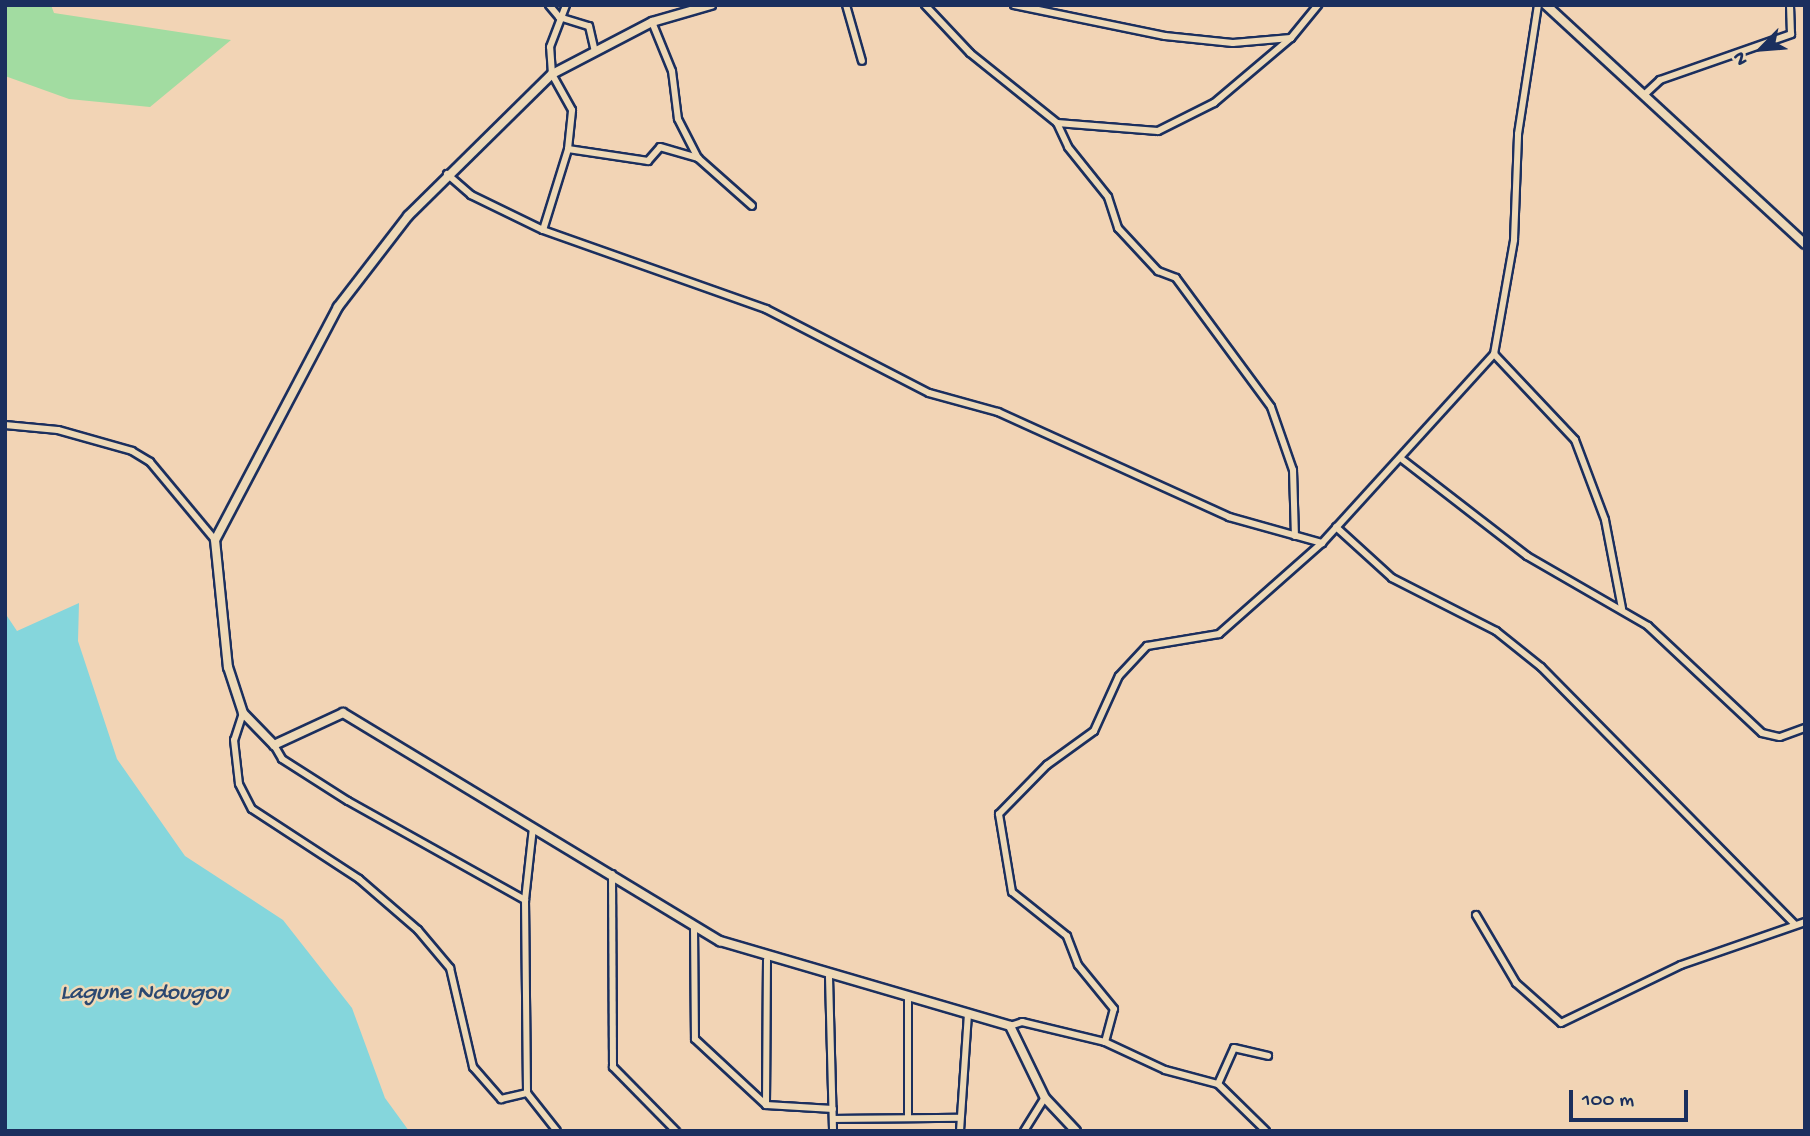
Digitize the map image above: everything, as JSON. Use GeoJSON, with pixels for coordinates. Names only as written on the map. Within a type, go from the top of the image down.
{"type":"FeatureCollection","features":[{"type":"Feature","properties":{"kind":"street"},"geometry":{"type":"LineString","coordinates":[[549,5],[559,17],[589,26],[594,48]]}},
{"type":"Feature","properties":{"kind":"street"},"geometry":{"type":"LineString","coordinates":[[543,230],[568,149],[572,110],[552,74],[550,47],[559,17],[566,5]]}},
{"type":"Feature","properties":{"kind":"street"},"geometry":{"type":"LineString","coordinates":[[525,900],[348,801],[282,759],[274,745],[243,713],[228,667],[215,540],[338,307],[447,174],[552,74],[594,48],[652,22],[711,5]]}},
{"type":"Feature","properties":{"kind":"street"},"geometry":{"type":"LineString","coordinates":[[846,5],[862,61]]}},
{"type":"Feature","properties":{"kind":"street"},"geometry":{"type":"LineString","coordinates":[[925,5],[970,53],[1058,123],[1068,147],[1108,197],[1118,228],[1158,271],[1176,278],[1271,407],[1293,470],[1295,536]]}},
{"type":"Feature","properties":{"kind":"street"},"geometry":{"type":"LineString","coordinates":[[1014,5],[1165,36],[1233,43],[1291,38]]}},
{"type":"Feature","properties":{"kind":"street"},"geometry":{"type":"LineString","coordinates":[[1058,123],[1170,127],[1214,103],[1291,38],[1318,5]]}},
{"type":"Feature","properties":{"kind":"street"},"geometry":{"type":"LineString","coordinates":[[1105,1042],[1114,1009],[1078,964],[1067,936],[1012,892],[999,814],[1047,765],[1094,731],[1119,676],[1147,646],[1219,634],[1322,543],[1403,460],[1494,354],[1514,240],[1518,134],[1538,5]]}},
{"type":"Feature","properties":{"kind":"street"},"geometry":{"type":"LineString","coordinates":[[1546,5],[1805,244]]}},
{"type":"Feature","properties":{"kind":"street"},"geometry":{"type":"LineString","coordinates":[[1644,95],[1660,80],[1791,34],[1790,5]]}},
{"type":"Feature","properties":{"kind":"street"},"geometry":{"type":"LineString","coordinates":[[652,22],[672,71],[678,119],[698,158],[752,206]]}},
{"type":"Feature","properties":{"kind":"street"},"geometry":{"type":"LineString","coordinates":[[568,149],[648,162],[660,147],[698,158]]}},
{"type":"Feature","properties":{"kind":"street"},"geometry":{"type":"LineString","coordinates":[[447,174],[471,195],[543,230],[766,309],[929,393],[998,412],[1219,513],[1322,543]]}},
{"type":"Feature","properties":{"kind":"street"},"geometry":{"type":"LineString","coordinates":[[1494,354],[1575,440],[1605,520],[1622,608]]}},
{"type":"Feature","properties":{"kind":"street"},"geometry":{"type":"LineString","coordinates":[[5,425],[58,430],[132,451],[150,462],[215,540]]}},
{"type":"Feature","properties":{"kind":"street"},"geometry":{"type":"LineString","coordinates":[[1403,460],[1527,556],[1622,608],[1687,657],[1762,733],[1780,737],[1805,728]]}},
{"type":"Feature","properties":{"kind":"street"},"geometry":{"type":"LineString","coordinates":[[1336,527],[1392,578],[1496,631],[1541,667],[1795,925]]}},
{"type":"Feature","properties":{"kind":"street"},"geometry":{"type":"LineString","coordinates":[[243,713],[234,740],[239,784],[253,809],[359,879],[418,930],[450,968],[473,1067],[501,1099],[527,1093]]}},
{"type":"Feature","properties":{"kind":"street"},"geometry":{"type":"LineString","coordinates":[[274,745],[344,713],[612,873],[694,927],[767,960],[908,996],[1010,1026],[1022,1022],[1105,1042],[1165,1070],[1217,1084],[1266,1131]]}},
{"type":"Feature","properties":{"kind":"street"},"geometry":{"type":"LineString","coordinates":[[533,828],[525,900],[527,1093],[557,1131]]}},
{"type":"Feature","properties":{"kind":"street"},"geometry":{"type":"LineString","coordinates":[[612,873],[613,1067],[676,1131]]}},
{"type":"Feature","properties":{"kind":"street"},"geometry":{"type":"LineString","coordinates":[[1476,915],[1516,983],[1561,1023],[1681,965],[1805,922]]}},
{"type":"Feature","properties":{"kind":"street"},"geometry":{"type":"LineString","coordinates":[[694,927],[695,1039],[766,1105],[833,1108]]}},
{"type":"Feature","properties":{"kind":"street"},"geometry":{"type":"LineString","coordinates":[[766,1105],[767,960]]}},
{"type":"Feature","properties":{"kind":"street"},"geometry":{"type":"LineString","coordinates":[[829,977],[833,1131]]}},
{"type":"Feature","properties":{"kind":"street"},"geometry":{"type":"LineString","coordinates":[[908,996],[908,1117]]}},
{"type":"Feature","properties":{"kind":"street"},"geometry":{"type":"LineString","coordinates":[[960,1131],[968,1013]]}},
{"type":"Feature","properties":{"kind":"street"},"geometry":{"type":"LineString","coordinates":[[1010,1026],[1045,1098],[1076,1131]]}},
{"type":"Feature","properties":{"kind":"street"},"geometry":{"type":"LineString","coordinates":[[1217,1084],[1234,1048],[1268,1056]]}},
{"type":"Feature","properties":{"kind":"street"},"geometry":{"type":"LineString","coordinates":[[1024,1131],[1045,1098]]}},
{"type":"Feature","properties":{"kind":"street"},"geometry":{"type":"LineString","coordinates":[[833,1119],[960,1118]]}},
{"type":"Feature","properties":{"kind":"street"},"geometry":{"type":"LineString","coordinates":[[1253,1131],[1259,1123]]}},
{"type":"Feature","properties":{"kind":"green space"},"geometry":{"type":"Polygon","coordinates":[[[5,5],[51,5],[54,13],[231,40],[150,107],[69,99],[5,76],[5,5]]]}},
{"type":"Feature","properties":{"kind":"water","name":"Lagune Ndougou"},"geometry":{"type":"Polygon","coordinates":[[[79,603],[78,641],[117,759],[185,856],[283,920],[352,1008],[385,1098],[409,1131],[5,1131],[5,613],[17,631],[79,603]]]}}]}
